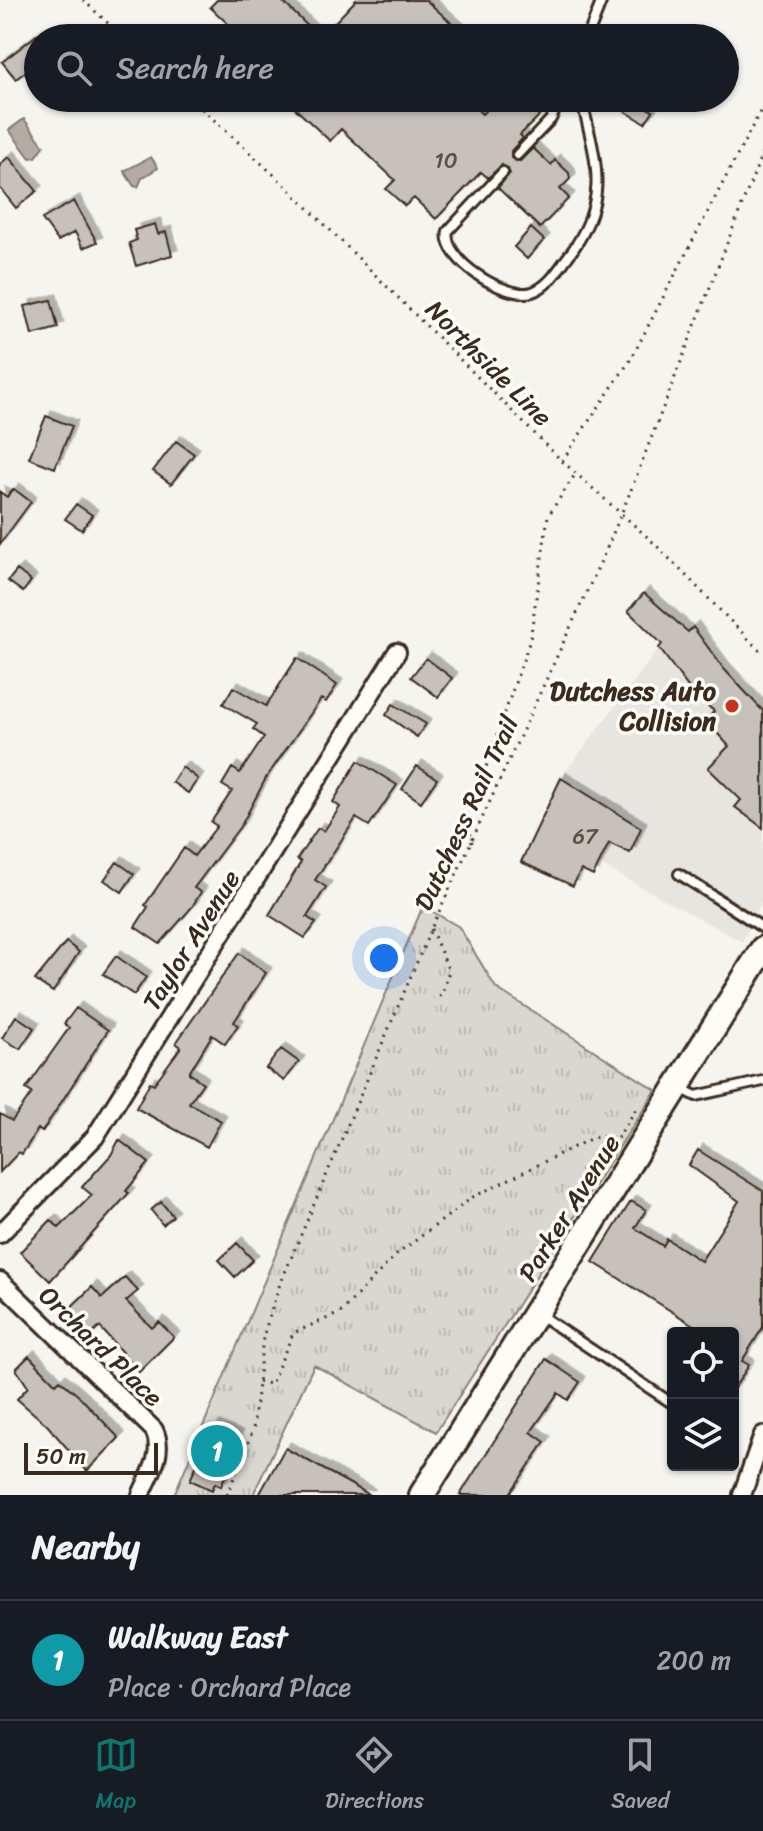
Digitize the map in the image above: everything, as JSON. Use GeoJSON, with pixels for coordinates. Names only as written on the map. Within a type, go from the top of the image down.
{"type":"FeatureCollection","features":[{"type":"Feature","properties":{"kind":"main road","name":"Parker Avenue"},"geometry":{"type":"LineString","coordinates":[[422,1495],[763,949]]}},
{"type":"Feature","properties":{"kind":"street","name":"Taylor Avenue"},"geometry":{"type":"LineString","coordinates":[[0,1234],[95,1137],[397,652]]}},
{"type":"Feature","properties":{"kind":"street","name":"Orchard Place"},"geometry":{"type":"LineString","coordinates":[[0,1281],[154,1430],[159,1452],[141,1495]]}},
{"type":"Feature","properties":{"kind":"street"},"geometry":{"type":"LineString","coordinates":[[742,1495],[763,1435]]}},
{"type":"Feature","properties":{"kind":"lane"},"geometry":{"type":"LineString","coordinates":[[593,24],[602,0]]}},
{"type":"Feature","properties":{"kind":"lane"},"geometry":{"type":"LineString","coordinates":[[517,155],[554,112]]}},
{"type":"Feature","properties":{"kind":"lane"},"geometry":{"type":"LineString","coordinates":[[503,172],[448,231],[446,240],[450,250],[467,267],[487,280],[519,293],[530,292],[549,282],[587,233],[596,207],[599,176],[584,112]]}},
{"type":"Feature","properties":{"kind":"lane"},"geometry":{"type":"LineString","coordinates":[[679,874],[763,928]]}},
{"type":"Feature","properties":{"kind":"lane"},"geometry":{"type":"LineString","coordinates":[[677,1086],[696,1096],[763,1081]]}},
{"type":"Feature","properties":{"kind":"lane"},"geometry":{"type":"LineString","coordinates":[[537,1313],[667,1400]]}},
{"type":"Feature","properties":{"kind":"path"},"geometry":{"type":"LineString","coordinates":[[83,0],[109,24]]}},
{"type":"Feature","properties":{"kind":"path"},"geometry":{"type":"LineString","coordinates":[[562,461],[631,359],[763,106]]}},
{"type":"Feature","properties":{"kind":"path","name":"Northside Line"},"geometry":{"type":"LineString","coordinates":[[205,112],[285,185],[562,461],[654,543],[763,654]]}},
{"type":"Feature","properties":{"kind":"path","name":"Dutchess Rail Trail"},"geometry":{"type":"LineString","coordinates":[[227,1495],[250,1443],[263,1337],[273,1301],[431,929],[607,548],[763,151]]}},
{"type":"Feature","properties":{"kind":"path"},"geometry":{"type":"LineString","coordinates":[[472,843],[468,819],[472,804],[530,640],[548,516],[576,473]]}},
{"type":"Feature","properties":{"kind":"path"},"geometry":{"type":"LineString","coordinates":[[431,929],[449,971],[442,995],[433,998]]}},
{"type":"Feature","properties":{"kind":"path"},"geometry":{"type":"LineString","coordinates":[[258,1382],[271,1384],[293,1333],[340,1313],[395,1256],[473,1197],[592,1138],[605,1136],[617,1139],[638,1106]]}},
{"type":"Feature","properties":{"kind":"shaded area"},"geometry":{"type":"Polygon","coordinates":[[[24,119],[44,146],[36,157],[30,158],[9,130],[24,119]]]}},
{"type":"Feature","properties":{"kind":"shaded area"},"geometry":{"type":"Polygon","coordinates":[[[151,157],[158,168],[142,178],[138,187],[134,186],[124,171],[151,157]]]}},
{"type":"Feature","properties":{"kind":"shaded area"},"geometry":{"type":"Polygon","coordinates":[[[659,648],[694,695],[714,711],[706,721],[729,746],[708,768],[741,800],[735,808],[763,828],[763,899],[742,942],[599,864],[593,876],[581,871],[573,886],[521,862],[561,778],[659,648]]]}},
{"type":"Feature","properties":{"kind":"green space"},"geometry":{"type":"Polygon","coordinates":[[[423,906],[459,927],[496,988],[656,1090],[436,1432],[314,1365],[253,1495],[174,1495],[423,906]]]}},
{"type":"Feature","properties":{"kind":"building"},"geometry":{"type":"Polygon","coordinates":[[[217,0],[281,0],[306,24],[228,24],[210,7],[217,0]]]}},
{"type":"Feature","properties":{"kind":"building"},"geometry":{"type":"Polygon","coordinates":[[[356,0],[426,0],[453,24],[333,24],[356,0]]]}},
{"type":"Feature","properties":{"kind":"building"},"geometry":{"type":"Polygon","coordinates":[[[24,45],[24,73],[16,79],[2,62],[24,45]]]}},
{"type":"Feature","properties":{"kind":"building"},"geometry":{"type":"Polygon","coordinates":[[[299,112],[543,112],[520,135],[523,138],[511,151],[511,158],[520,161],[533,148],[551,165],[555,160],[569,173],[570,179],[560,189],[569,198],[540,228],[498,188],[510,173],[502,165],[488,178],[481,172],[436,219],[414,198],[405,206],[386,189],[395,180],[341,129],[330,141],[299,112]]]}},
{"type":"Feature","properties":{"kind":"building"},"geometry":{"type":"Polygon","coordinates":[[[626,112],[652,112],[645,123],[626,112]]]}},
{"type":"Feature","properties":{"kind":"building"},"geometry":{"type":"Polygon","coordinates":[[[9,157],[37,191],[16,208],[0,188],[0,164],[9,157]]]}},
{"type":"Feature","properties":{"kind":"building"},"geometry":{"type":"Polygon","coordinates":[[[74,201],[97,242],[83,248],[75,232],[58,241],[42,219],[74,201]]]}},
{"type":"Feature","properties":{"kind":"building"},"geometry":{"type":"Polygon","coordinates":[[[155,224],[158,234],[166,232],[172,255],[136,266],[129,243],[137,240],[134,230],[155,224]]]}},
{"type":"Feature","properties":{"kind":"building"},"geometry":{"type":"Polygon","coordinates":[[[531,228],[544,240],[527,259],[514,247],[531,228]]]}},
{"type":"Feature","properties":{"kind":"building"},"geometry":{"type":"Polygon","coordinates":[[[51,300],[58,328],[32,335],[25,306],[51,300]]]}},
{"type":"Feature","properties":{"kind":"building"},"geometry":{"type":"Polygon","coordinates":[[[46,416],[72,426],[55,468],[29,458],[46,416]]]}},
{"type":"Feature","properties":{"kind":"building"},"geometry":{"type":"Polygon","coordinates":[[[176,441],[194,454],[171,484],[153,471],[176,441]]]}},
{"type":"Feature","properties":{"kind":"building"},"geometry":{"type":"Polygon","coordinates":[[[14,489],[31,502],[0,544],[0,492],[7,497],[14,489]]]}},
{"type":"Feature","properties":{"kind":"building"},"geometry":{"type":"Polygon","coordinates":[[[76,504],[92,515],[82,530],[65,519],[76,504]]]}},
{"type":"Feature","properties":{"kind":"building"},"geometry":{"type":"Polygon","coordinates":[[[17,570],[31,581],[23,592],[8,581],[17,570]]]}},
{"type":"Feature","properties":{"kind":"building","name":"Dutchess Auto Collision"},"geometry":{"type":"Polygon","coordinates":[[[644,593],[688,632],[693,627],[724,669],[763,711],[763,828],[735,807],[741,800],[708,768],[729,746],[706,721],[714,711],[694,695],[659,648],[662,644],[628,611],[644,593]]]}},
{"type":"Feature","properties":{"kind":"building"},"geometry":{"type":"Polygon","coordinates":[[[297,658],[337,685],[326,702],[321,699],[266,778],[242,824],[194,888],[201,892],[192,907],[160,944],[135,927],[148,907],[145,905],[184,848],[194,856],[217,826],[211,822],[232,791],[222,785],[232,768],[240,773],[264,737],[253,729],[257,724],[223,704],[233,687],[266,706],[297,658]]]}},
{"type":"Feature","properties":{"kind":"building"},"geometry":{"type":"Polygon","coordinates":[[[426,658],[452,678],[438,697],[411,677],[426,658]]]}},
{"type":"Feature","properties":{"kind":"building"},"geometry":{"type":"Polygon","coordinates":[[[393,704],[426,724],[417,737],[386,715],[393,704]]]}},
{"type":"Feature","properties":{"kind":"building"},"geometry":{"type":"Polygon","coordinates":[[[358,761],[397,785],[369,826],[356,818],[315,880],[326,887],[307,917],[316,923],[305,938],[269,915],[301,862],[297,859],[318,828],[324,831],[340,807],[333,802],[358,761]]]}},
{"type":"Feature","properties":{"kind":"building"},"geometry":{"type":"Polygon","coordinates":[[[417,766],[437,779],[421,802],[402,789],[417,766]]]}},
{"type":"Feature","properties":{"kind":"building"},"geometry":{"type":"Polygon","coordinates":[[[182,767],[198,779],[188,793],[172,782],[182,767]]]}},
{"type":"Feature","properties":{"kind":"building"},"geometry":{"type":"Polygon","coordinates":[[[561,778],[641,828],[630,853],[609,843],[593,876],[581,870],[573,886],[521,862],[561,778]]]}},
{"type":"Feature","properties":{"kind":"building"},"geometry":{"type":"Polygon","coordinates":[[[117,862],[134,874],[122,892],[104,880],[117,862]]]}},
{"type":"Feature","properties":{"kind":"building"},"geometry":{"type":"Polygon","coordinates":[[[66,942],[79,952],[53,992],[35,980],[66,942]]]}},
{"type":"Feature","properties":{"kind":"building"},"geometry":{"type":"Polygon","coordinates":[[[239,953],[266,973],[234,1022],[238,1025],[225,1044],[212,1035],[189,1073],[203,1083],[189,1103],[221,1121],[207,1147],[136,1108],[150,1082],[154,1084],[181,1047],[176,1043],[239,953]]]}},
{"type":"Feature","properties":{"kind":"building"},"geometry":{"type":"Polygon","coordinates":[[[116,956],[146,977],[134,995],[103,974],[116,956]]]}},
{"type":"Feature","properties":{"kind":"building"},"geometry":{"type":"Polygon","coordinates":[[[76,1008],[108,1030],[42,1132],[38,1129],[22,1154],[19,1152],[0,1172],[0,1114],[12,1121],[32,1093],[26,1089],[69,1028],[64,1024],[76,1008]]]}},
{"type":"Feature","properties":{"kind":"building"},"geometry":{"type":"Polygon","coordinates":[[[16,1016],[34,1028],[20,1049],[2,1038],[16,1016]]]}},
{"type":"Feature","properties":{"kind":"building"},"geometry":{"type":"Polygon","coordinates":[[[281,1049],[299,1062],[284,1081],[266,1068],[281,1049]]]}},
{"type":"Feature","properties":{"kind":"building"},"geometry":{"type":"Polygon","coordinates":[[[119,1140],[149,1163],[126,1191],[129,1193],[50,1281],[20,1252],[51,1220],[59,1228],[92,1195],[82,1187],[111,1155],[119,1140]]]}},
{"type":"Feature","properties":{"kind":"building"},"geometry":{"type":"Polygon","coordinates":[[[698,1150],[763,1191],[763,1327],[742,1361],[749,1365],[739,1381],[739,1327],[696,1327],[593,1262],[631,1201],[646,1210],[635,1228],[663,1246],[667,1239],[701,1261],[739,1201],[689,1165],[698,1150]]]}},
{"type":"Feature","properties":{"kind":"building"},"geometry":{"type":"Polygon","coordinates":[[[161,1202],[173,1216],[163,1225],[151,1210],[161,1202]]]}},
{"type":"Feature","properties":{"kind":"building"},"geometry":{"type":"Polygon","coordinates":[[[237,1243],[253,1260],[235,1277],[219,1260],[237,1243]]]}},
{"type":"Feature","properties":{"kind":"building"},"geometry":{"type":"Polygon","coordinates":[[[125,1277],[138,1291],[126,1301],[152,1328],[159,1322],[174,1337],[139,1372],[100,1327],[90,1336],[67,1311],[92,1287],[102,1298],[125,1277]]]}},
{"type":"Feature","properties":{"kind":"building"},"geometry":{"type":"Polygon","coordinates":[[[29,1356],[56,1384],[60,1380],[81,1398],[119,1438],[87,1471],[47,1425],[17,1399],[28,1387],[16,1369],[29,1356]]]}},
{"type":"Feature","properties":{"kind":"building"},"geometry":{"type":"Polygon","coordinates":[[[546,1359],[580,1382],[568,1400],[558,1393],[531,1432],[545,1442],[509,1495],[460,1495],[546,1359]]]}},
{"type":"Feature","properties":{"kind":"building"},"geometry":{"type":"Polygon","coordinates":[[[214,1427],[237,1437],[225,1464],[229,1466],[221,1486],[215,1483],[212,1490],[190,1480],[214,1427]]]}},
{"type":"Feature","properties":{"kind":"building"},"geometry":{"type":"Polygon","coordinates":[[[285,1448],[370,1495],[259,1495],[285,1448]]]}},
{"type":"Feature","properties":{"kind":"place","name":"Dutchess Auto Collision"},"geometry":{"type":"Point","coordinates":[732,706]}},
{"type":"Feature","properties":{"kind":"place","name":"Walkway East"},"geometry":{"type":"Point","coordinates":[217,1451]}}]}
